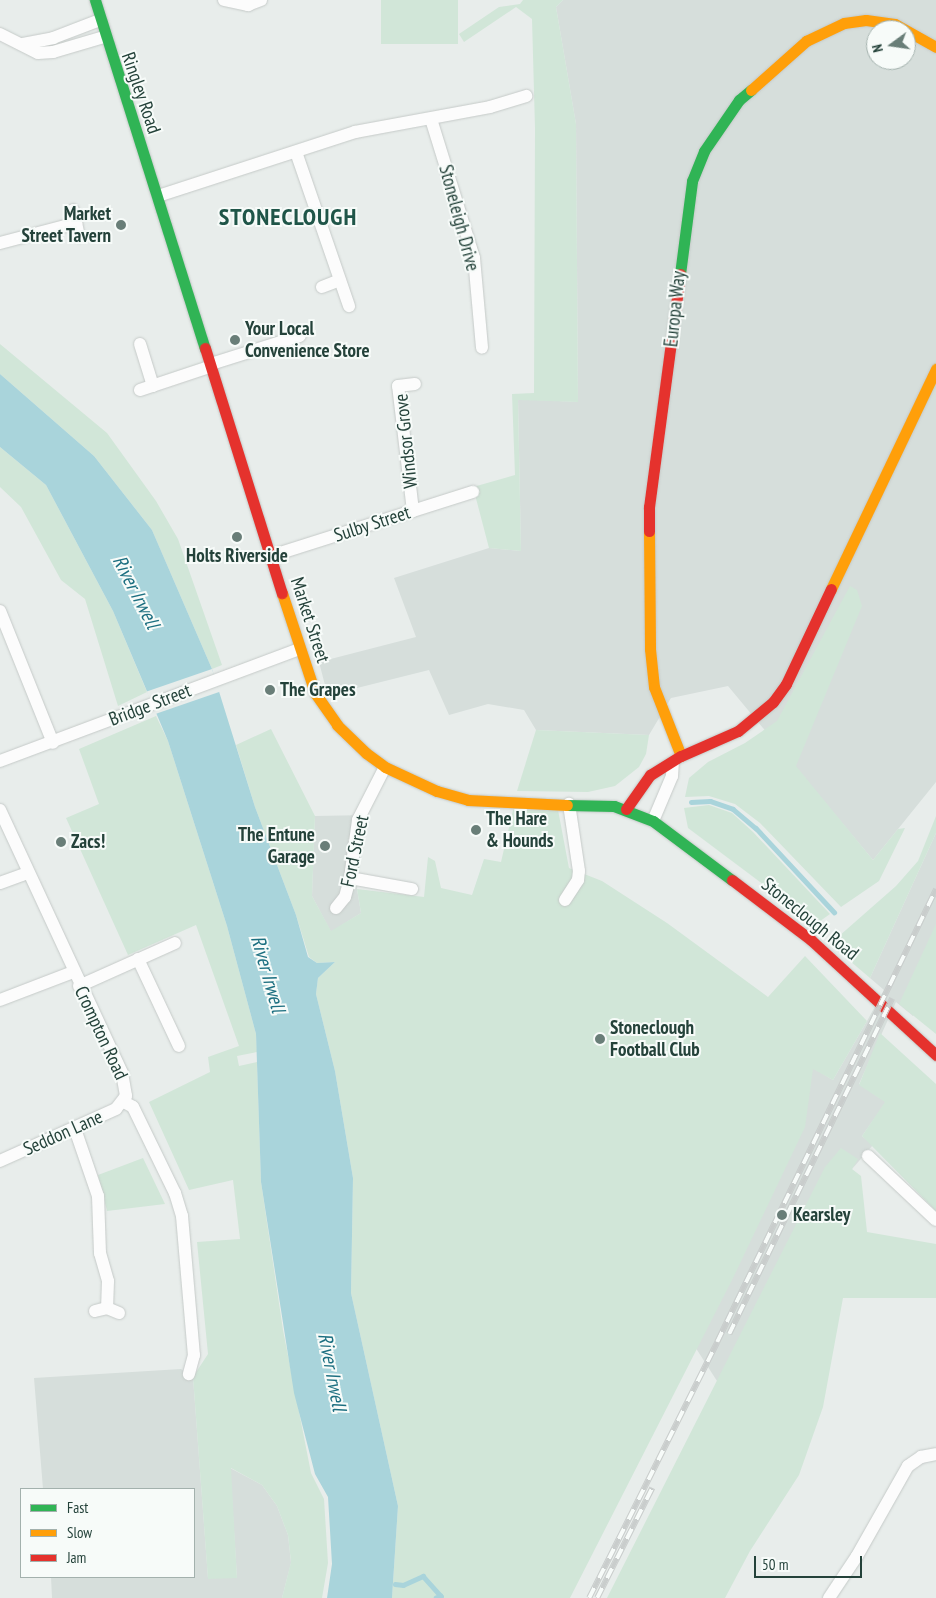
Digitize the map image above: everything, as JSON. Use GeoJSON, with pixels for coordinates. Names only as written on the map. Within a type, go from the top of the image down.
{"type":"FeatureCollection","features":[{"type":"Feature","properties":{"kind":"main road","name":"Ringley Road"},"geometry":{"type":"LineString","coordinates":[[95,0],[104,36],[158,196]]}},
{"type":"Feature","properties":{"kind":"main road","name":"Europa Way"},"geometry":{"type":"LineString","coordinates":[[677,760],[654,687],[650,649],[649,506],[692,182],[704,152],[739,100],[806,42],[825,31],[844,23],[866,20],[895,24],[936,47]]}},
{"type":"Feature","properties":{"kind":"main road","name":"Market Street"},"geometry":{"type":"LineString","coordinates":[[158,196],[300,649],[316,693],[325,710],[351,740],[385,766],[437,791],[468,800],[569,804],[626,809],[652,821]]}},
{"type":"Feature","properties":{"kind":"main road"},"geometry":{"type":"LineString","coordinates":[[626,809],[650,775],[738,731],[773,702],[786,684],[936,369]]}},
{"type":"Feature","properties":{"kind":"main road","name":"Stoneclough Road"},"geometry":{"type":"LineString","coordinates":[[652,821],[811,940],[936,1055]]}},
{"type":"Feature","properties":{"kind":"street"},"geometry":{"type":"LineString","coordinates":[[224,0],[248,5],[261,0]]}},
{"type":"Feature","properties":{"kind":"street"},"geometry":{"type":"LineString","coordinates":[[23,44],[53,38],[100,20]]}},
{"type":"Feature","properties":{"kind":"street"},"geometry":{"type":"LineString","coordinates":[[0,34],[38,53],[52,52],[104,36]]}},
{"type":"Feature","properties":{"kind":"street"},"geometry":{"type":"LineString","coordinates":[[158,196],[356,132],[431,119],[526,96]]}},
{"type":"Feature","properties":{"kind":"street","name":"Stoneleigh Drive"},"geometry":{"type":"LineString","coordinates":[[431,119],[474,258],[481,348]]}},
{"type":"Feature","properties":{"kind":"street"},"geometry":{"type":"LineString","coordinates":[[296,152],[349,306]]}},
{"type":"Feature","properties":{"kind":"street"},"geometry":{"type":"LineString","coordinates":[[73,210],[79,236]]}},
{"type":"Feature","properties":{"kind":"street"},"geometry":{"type":"LineString","coordinates":[[0,243],[76,223]]}},
{"type":"Feature","properties":{"kind":"street"},"geometry":{"type":"LineString","coordinates":[[322,287],[340,280]]}},
{"type":"Feature","properties":{"kind":"street"},"geometry":{"type":"LineString","coordinates":[[140,390],[300,336]]}},
{"type":"Feature","properties":{"kind":"street"},"geometry":{"type":"LineString","coordinates":[[140,344],[153,386]]}},
{"type":"Feature","properties":{"kind":"street","name":"Windsor Grove"},"geometry":{"type":"LineString","coordinates":[[413,511],[398,386],[415,384]]}},
{"type":"Feature","properties":{"kind":"street","name":"Sulby Street"},"geometry":{"type":"LineString","coordinates":[[271,556],[473,492]]}},
{"type":"Feature","properties":{"kind":"street"},"geometry":{"type":"LineString","coordinates":[[2,619],[53,743]]}},
{"type":"Feature","properties":{"kind":"street","name":"Bridge Street"},"geometry":{"type":"LineString","coordinates":[[0,761],[53,743],[129,712],[300,649]]}},
{"type":"Feature","properties":{"kind":"street"},"geometry":{"type":"LineString","coordinates":[[652,821],[677,760]]}},
{"type":"Feature","properties":{"kind":"street","name":"Ford Street"},"geometry":{"type":"LineString","coordinates":[[336,908],[345,897],[350,878],[358,820],[385,766]]}},
{"type":"Feature","properties":{"kind":"street"},"geometry":{"type":"LineString","coordinates":[[566,900],[578,880],[579,871],[569,804]]}},
{"type":"Feature","properties":{"kind":"street","name":"Crompton Road"},"geometry":{"type":"LineString","coordinates":[[0,810],[27,873],[122,1073],[126,1090],[124,1102],[133,1107],[175,1193],[182,1216],[194,1355],[189,1374]]}},
{"type":"Feature","properties":{"kind":"street"},"geometry":{"type":"LineString","coordinates":[[0,883],[27,873]]}},
{"type":"Feature","properties":{"kind":"street"},"geometry":{"type":"LineString","coordinates":[[350,878],[412,889]]}},
{"type":"Feature","properties":{"kind":"street"},"geometry":{"type":"LineString","coordinates":[[80,986],[175,943]]}},
{"type":"Feature","properties":{"kind":"street"},"geometry":{"type":"LineString","coordinates":[[138,960],[178,1046]]}},
{"type":"Feature","properties":{"kind":"street"},"geometry":{"type":"LineString","coordinates":[[0,1000],[73,972]]}},
{"type":"Feature","properties":{"kind":"street","name":"Seddon Lane"},"geometry":{"type":"LineString","coordinates":[[0,1161],[75,1130],[116,1109],[124,1102]]}},
{"type":"Feature","properties":{"kind":"street"},"geometry":{"type":"LineString","coordinates":[[75,1130],[98,1196],[100,1253],[108,1281],[101,1309],[119,1314]]}},
{"type":"Feature","properties":{"kind":"street"},"geometry":{"type":"LineString","coordinates":[[868,1156],[936,1220]]}},
{"type":"Feature","properties":{"kind":"street"},"geometry":{"type":"LineString","coordinates":[[829,1598],[857,1556],[908,1466],[921,1457],[936,1454]]}},
{"type":"Feature","properties":{"kind":"shaded area"},"geometry":{"type":"Polygon","coordinates":[[[563,0],[936,0],[936,782],[873,860],[728,686],[671,698],[649,735],[536,730],[524,710],[488,704],[449,715],[429,670],[329,695],[326,689],[319,662],[416,637],[394,578],[489,548],[521,551],[518,399],[578,402],[576,124],[556,7],[563,0]]]}},
{"type":"Feature","properties":{"kind":"shaded area"},"geometry":{"type":"Polygon","coordinates":[[[369,815],[361,841],[357,889],[361,913],[331,932],[312,896],[315,816],[369,815]]]}},
{"type":"Feature","properties":{"kind":"shaded area"},"geometry":{"type":"Polygon","coordinates":[[[936,833],[936,968],[913,1016],[896,1002],[859,1084],[886,1102],[862,1136],[873,1145],[852,1169],[726,1395],[672,1311],[813,1068],[833,1080],[867,1021],[884,990],[870,978],[936,833]]]}},
{"type":"Feature","properties":{"kind":"shaded area"},"geometry":{"type":"Polygon","coordinates":[[[181,1369],[193,1377],[208,1578],[237,1578],[230,1468],[262,1485],[277,1506],[288,1535],[291,1563],[282,1598],[52,1598],[51,1578],[195,1578],[195,1488],[43,1488],[34,1378],[181,1369]]]}},
{"type":"Feature","properties":{"kind":"green space"},"geometry":{"type":"Polygon","coordinates":[[[381,0],[458,0],[458,44],[381,44],[381,0]]]}},
{"type":"Feature","properties":{"kind":"green space"},"geometry":{"type":"Polygon","coordinates":[[[523,0],[563,0],[556,7],[576,124],[578,402],[518,400],[521,551],[489,548],[473,487],[515,475],[512,394],[534,393],[535,128],[532,19],[516,7],[464,42],[459,34],[499,7],[520,4],[523,0]]]}},
{"type":"Feature","properties":{"kind":"green space"},"geometry":{"type":"Polygon","coordinates":[[[0,344],[107,433],[156,501],[178,539],[222,665],[212,669],[152,530],[94,456],[0,374],[0,344]]]}},
{"type":"Feature","properties":{"kind":"green space"},"geometry":{"type":"Polygon","coordinates":[[[0,447],[46,485],[113,611],[147,692],[118,706],[85,599],[61,580],[21,507],[0,487],[0,447]]]}},
{"type":"Feature","properties":{"kind":"green space"},"geometry":{"type":"Polygon","coordinates":[[[850,586],[857,590],[862,606],[796,766],[873,860],[898,829],[905,828],[879,881],[841,907],[760,823],[735,804],[709,796],[685,797],[689,778],[708,762],[745,743],[777,721],[850,586]]]}},
{"type":"Feature","properties":{"kind":"green space"},"geometry":{"type":"Polygon","coordinates":[[[156,716],[168,741],[227,926],[256,1034],[257,1052],[237,1056],[239,1066],[257,1062],[261,1182],[283,1330],[311,1473],[324,1499],[328,1563],[322,1598],[282,1598],[291,1562],[288,1535],[277,1506],[262,1485],[231,1468],[237,1578],[208,1579],[193,1377],[208,1354],[197,1242],[240,1239],[233,1180],[189,1190],[149,1102],[210,1072],[208,1057],[239,1046],[196,925],[128,955],[66,818],[99,804],[79,749],[156,716]]]}},
{"type":"Feature","properties":{"kind":"green space"},"geometry":{"type":"Polygon","coordinates":[[[271,729],[315,816],[312,896],[331,931],[361,913],[357,889],[424,897],[428,857],[435,861],[441,888],[472,895],[484,859],[501,862],[513,810],[558,810],[569,868],[602,881],[667,923],[768,997],[805,956],[867,1021],[833,1080],[813,1069],[805,1127],[733,1278],[570,1598],[392,1598],[398,1506],[351,1293],[353,1178],[335,1071],[316,994],[318,978],[335,962],[317,963],[309,957],[296,915],[255,807],[236,745],[271,729]]]}},
{"type":"Feature","properties":{"kind":"green space"},"geometry":{"type":"Polygon","coordinates":[[[536,730],[649,735],[646,754],[639,767],[615,786],[588,792],[517,791],[536,730]]]}},
{"type":"Feature","properties":{"kind":"green space"},"geometry":{"type":"Polygon","coordinates":[[[709,805],[732,813],[753,832],[830,914],[816,924],[688,828],[684,808],[709,805]]]}},
{"type":"Feature","properties":{"kind":"green space"},"geometry":{"type":"Polygon","coordinates":[[[936,816],[936,833],[870,978],[830,944],[896,886],[918,861],[936,816]]]}},
{"type":"Feature","properties":{"kind":"green space"},"geometry":{"type":"Polygon","coordinates":[[[936,924],[936,1034],[899,1004],[936,924]]]}},
{"type":"Feature","properties":{"kind":"green space"},"geometry":{"type":"Polygon","coordinates":[[[880,1033],[936,1084],[936,1211],[862,1136],[885,1102],[859,1085],[880,1033]]]}},
{"type":"Feature","properties":{"kind":"green space"},"geometry":{"type":"Polygon","coordinates":[[[841,1148],[858,1159],[852,1169],[861,1176],[867,1232],[936,1244],[936,1298],[843,1298],[823,1407],[799,1475],[750,1551],[725,1598],[607,1598],[825,1167],[841,1148]]]}},
{"type":"Feature","properties":{"kind":"green space"},"geometry":{"type":"Polygon","coordinates":[[[143,1158],[165,1204],[107,1211],[98,1175],[143,1158]]]}},
{"type":"Feature","properties":{"kind":"water","name":"River Irwell"},"geometry":{"type":"Polygon","coordinates":[[[0,374],[94,456],[152,530],[212,669],[255,807],[296,915],[308,957],[317,963],[335,962],[318,978],[316,994],[335,1071],[353,1178],[351,1293],[398,1506],[392,1598],[327,1598],[332,1564],[328,1497],[315,1474],[294,1393],[261,1182],[256,1034],[227,926],[168,741],[113,611],[46,485],[0,447],[0,374]]]}},
{"type":"Feature","properties":{"kind":"pier"},"geometry":{"type":"Polygon","coordinates":[[[212,669],[220,692],[155,714],[147,691],[212,669]]]}},
{"type":"Feature","properties":{"kind":"waterway"},"geometry":{"type":"LineString","coordinates":[[691,802],[710,801],[733,809],[756,828],[834,912]]}},
{"type":"Feature","properties":{"kind":"waterway"},"geometry":{"type":"LineString","coordinates":[[395,1584],[403,1585],[423,1576],[441,1596],[436,1598]]}},
{"type":"Feature","properties":{"kind":"railway"},"geometry":{"type":"LineString","coordinates":[[589,1598],[717,1342],[936,889]]}},
{"type":"Feature","properties":{"kind":"railway"},"geometry":{"type":"LineString","coordinates":[[729,1334],[892,999]]}},
{"type":"Feature","properties":{"kind":"railway"},"geometry":{"type":"LineString","coordinates":[[597,1598],[652,1488]]}},
{"type":"Feature","properties":{"kind":"traffic: fast"},"geometry":{"type":"LineString","coordinates":[[95,0],[205,348]]}},
{"type":"Feature","properties":{"kind":"traffic: fast"},"geometry":{"type":"LineString","coordinates":[[680,274],[692,181],[704,151],[739,100],[751,90]]}},
{"type":"Feature","properties":{"kind":"traffic: fast"},"geometry":{"type":"LineString","coordinates":[[567,805],[614,806],[653,821],[732,880]]}},
{"type":"Feature","properties":{"kind":"traffic: slow"},"geometry":{"type":"LineString","coordinates":[[751,90],[806,41],[844,23],[866,20],[895,24],[936,47]]}},
{"type":"Feature","properties":{"kind":"traffic: slow"},"geometry":{"type":"LineString","coordinates":[[831,589],[936,369]]}},
{"type":"Feature","properties":{"kind":"traffic: slow"},"geometry":{"type":"LineString","coordinates":[[649,531],[650,649],[654,687],[681,756]]}},
{"type":"Feature","properties":{"kind":"traffic: slow"},"geometry":{"type":"LineString","coordinates":[[282,593],[315,693],[337,725],[366,753],[385,767],[437,791],[468,800],[567,805]]}},
{"type":"Feature","properties":{"kind":"traffic: jam"},"geometry":{"type":"LineString","coordinates":[[649,531],[649,507],[680,274]]}},
{"type":"Feature","properties":{"kind":"traffic: jam"},"geometry":{"type":"LineString","coordinates":[[205,348],[282,593]]}},
{"type":"Feature","properties":{"kind":"traffic: jam"},"geometry":{"type":"LineString","coordinates":[[626,809],[650,775],[681,756],[738,731],[773,702],[786,684],[831,589]]}},
{"type":"Feature","properties":{"kind":"traffic: jam"},"geometry":{"type":"LineString","coordinates":[[732,880],[811,940],[936,1055]]}},
{"type":"Feature","properties":{"kind":"place","name":"Market Street Tavern"},"geometry":{"type":"Point","coordinates":[121,225]}},
{"type":"Feature","properties":{"kind":"place","name":"Your Local Convenience Store"},"geometry":{"type":"Point","coordinates":[235,340]}},
{"type":"Feature","properties":{"kind":"place","name":"Holts Riverside"},"geometry":{"type":"Point","coordinates":[237,537]}},
{"type":"Feature","properties":{"kind":"place","name":"The Grapes"},"geometry":{"type":"Point","coordinates":[270,690]}},
{"type":"Feature","properties":{"kind":"place","name":"The Hare & Hounds"},"geometry":{"type":"Point","coordinates":[476,830]}},
{"type":"Feature","properties":{"kind":"place","name":"Zacs!"},"geometry":{"type":"Point","coordinates":[61,842]}},
{"type":"Feature","properties":{"kind":"place","name":"The Entune Garage"},"geometry":{"type":"Point","coordinates":[325,846]}},
{"type":"Feature","properties":{"kind":"place","name":"Stoneclough Football Club"},"geometry":{"type":"Point","coordinates":[600,1039]}},
{"type":"Feature","properties":{"kind":"place","name":"Kearsley"},"geometry":{"type":"Point","coordinates":[782,1215]}},
{"type":"Feature","properties":{"kind":"district","name":"STONECLOUGH"},"geometry":{"type":"Point","coordinates":[288,217]}}]}
